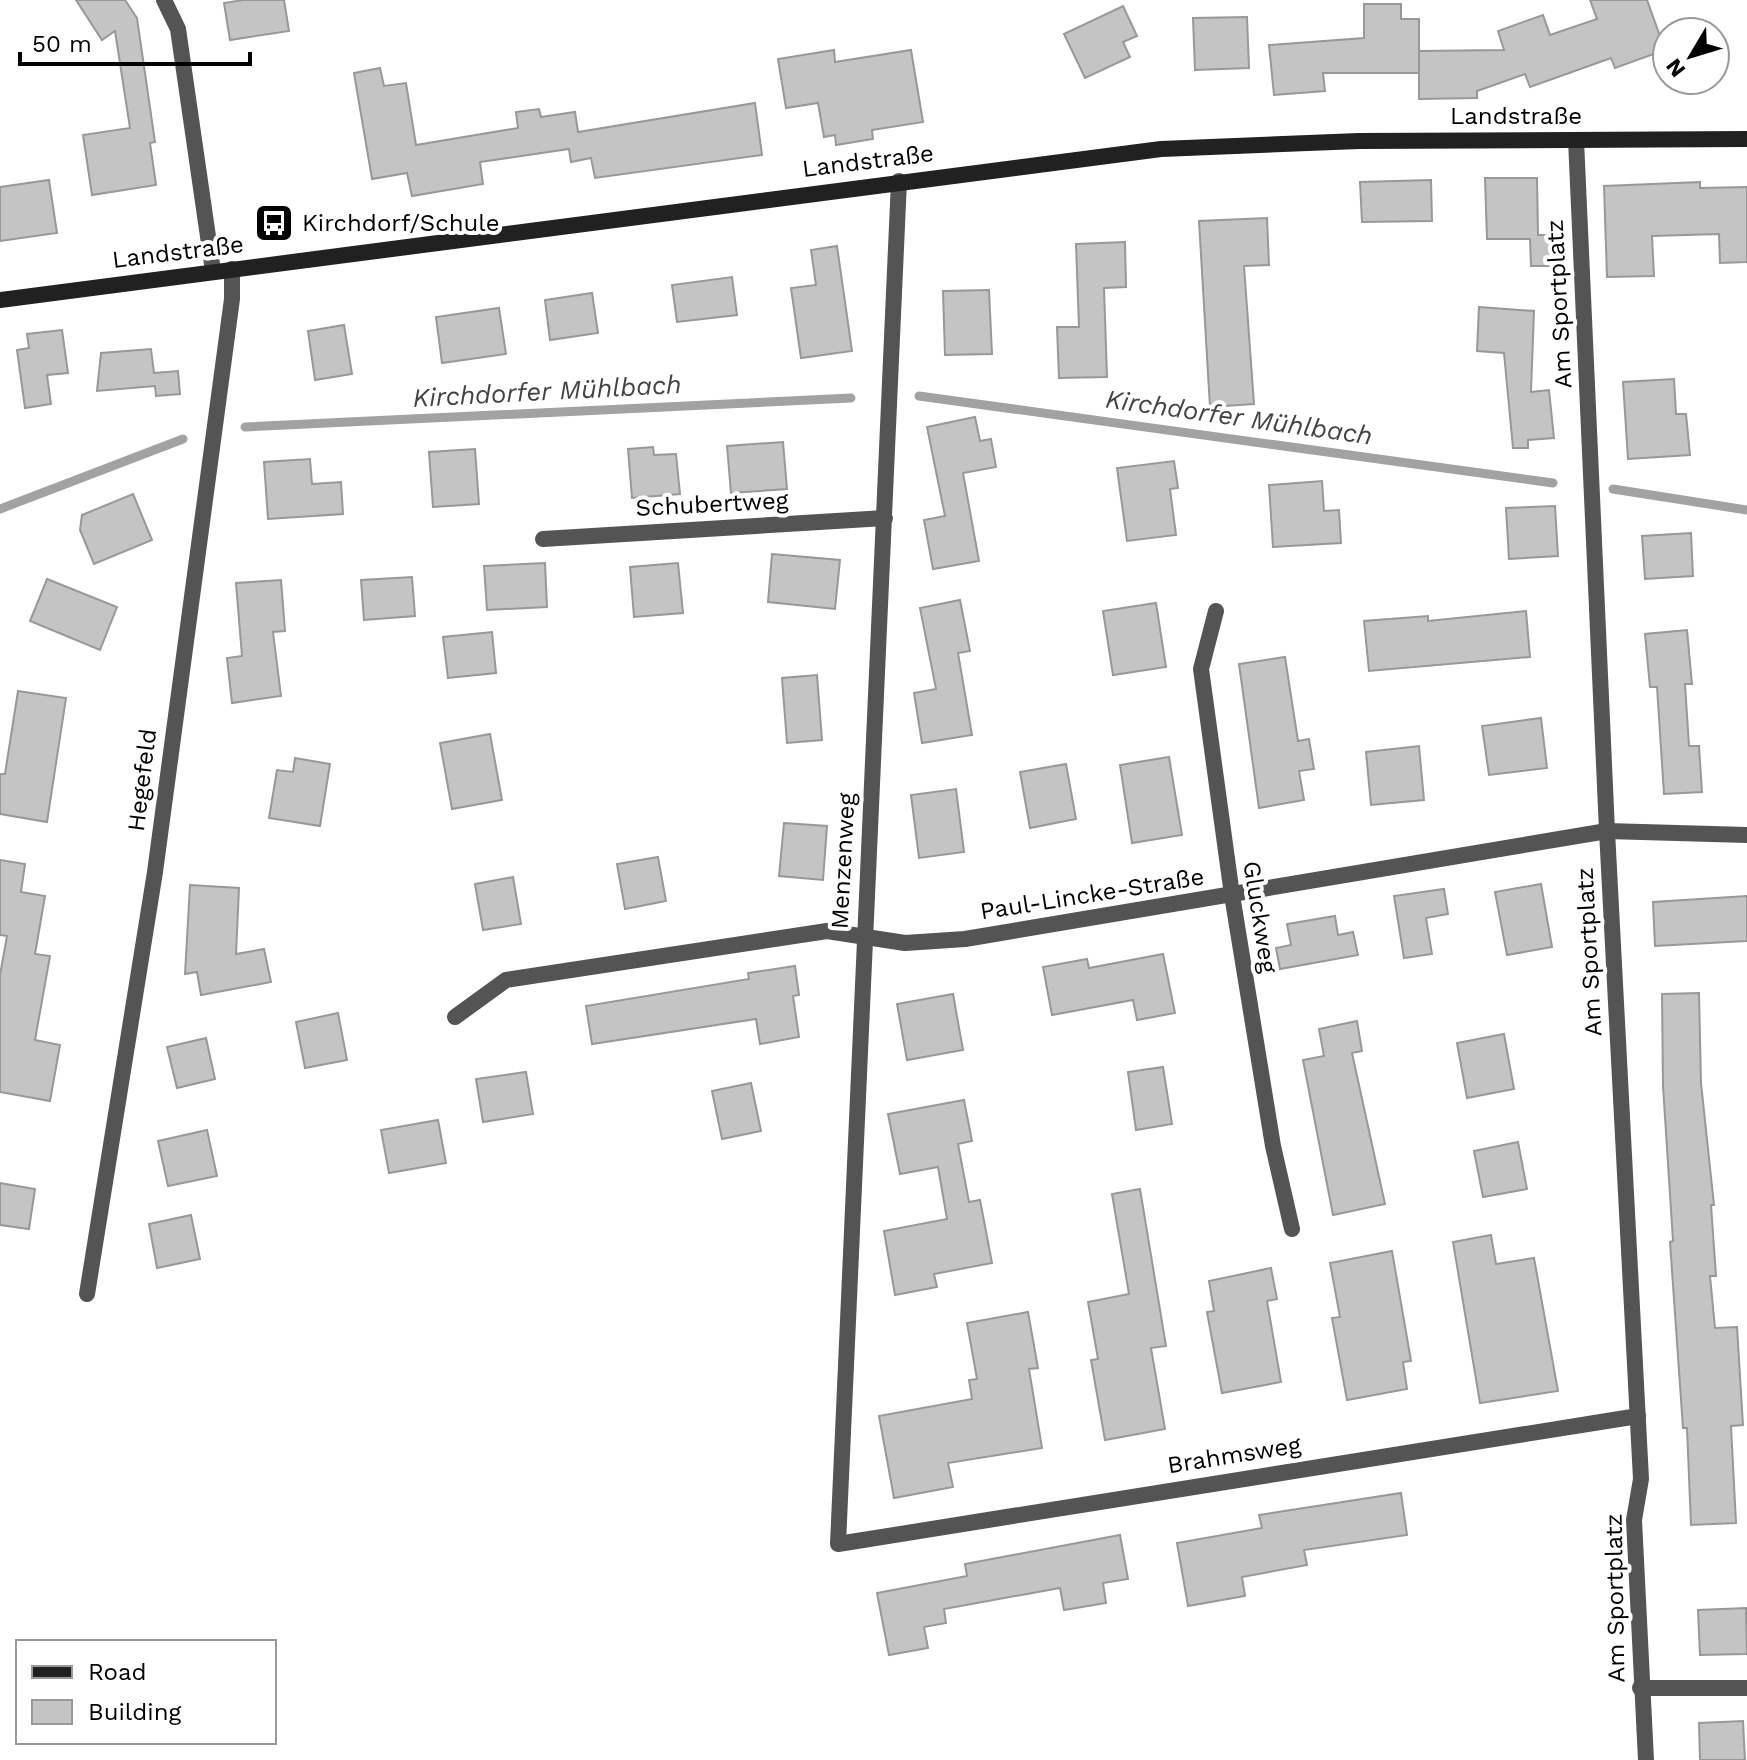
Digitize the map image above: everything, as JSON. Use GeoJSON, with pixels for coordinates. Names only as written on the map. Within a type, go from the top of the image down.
{"type":"FeatureCollection","features":[{"type":"Feature","properties":{"kind":"street"},"geometry":{"type":"LineString","coordinates":[[169,1],[178,29],[213,271]]}},
{"type":"Feature","properties":{"kind":"street","name":"Landstraße"},"geometry":{"type":"LineString","coordinates":[[0,300],[1161,149],[1359,141],[1747,139]]}},
{"type":"Feature","properties":{"kind":"street","name":"Am Sportplatz"},"geometry":{"type":"LineString","coordinates":[[1576,140],[1607,831],[1641,1479],[1634,1520],[1646,1760]]}},
{"type":"Feature","properties":{"kind":"street","name":"Menzenweg"},"geometry":{"type":"LineString","coordinates":[[838,1544],[899,181]]}},
{"type":"Feature","properties":{"kind":"street","name":"Hegefeld"},"geometry":{"type":"LineString","coordinates":[[87,1294],[155,872],[228,329],[232,269]]}},
{"type":"Feature","properties":{"kind":"street","name":"Schubertweg"},"geometry":{"type":"LineString","coordinates":[[543,539],[885,518]]}},
{"type":"Feature","properties":{"kind":"street","name":"Gluckweg"},"geometry":{"type":"LineString","coordinates":[[1216,611],[1201,669],[1232,895],[1273,1146],[1292,1229]]}},
{"type":"Feature","properties":{"kind":"street","name":"Paul-Lincke-Straße"},"geometry":{"type":"LineString","coordinates":[[455,1017],[506,980],[827,931],[905,943],[965,939],[1607,831],[1747,835]]}},
{"type":"Feature","properties":{"kind":"street","name":"Brahmsweg"},"geometry":{"type":"LineString","coordinates":[[838,1544],[1638,1416]]}},
{"type":"Feature","properties":{"kind":"street"},"geometry":{"type":"LineString","coordinates":[[1640,1688],[1747,1688]]}},
{"type":"Feature","properties":{"kind":"building"},"geometry":{"type":"Polygon","coordinates":[[[76,0],[125,0],[137,18],[155,142],[150,143],[156,185],[92,195],[83,135],[130,128],[115,31],[102,40],[76,0]]]}},
{"type":"Feature","properties":{"kind":"building"},"geometry":{"type":"Polygon","coordinates":[[[284,0],[289,31],[230,40],[224,3],[284,0]]]}},
{"type":"Feature","properties":{"kind":"building"},"geometry":{"type":"Polygon","coordinates":[[[1590,0],[1647,0],[1653,16],[1651,55],[1615,68],[1611,58],[1530,87],[1525,74],[1477,91],[1477,98],[1419,99],[1419,51],[1504,50],[1498,31],[1543,15],[1550,35],[1597,19],[1590,0]]]}},
{"type":"Feature","properties":{"kind":"building"},"geometry":{"type":"Polygon","coordinates":[[[1364,4],[1401,4],[1401,19],[1419,19],[1419,73],[1323,73],[1325,91],[1274,95],[1269,45],[1364,38],[1364,4]]]}},
{"type":"Feature","properties":{"kind":"building"},"geometry":{"type":"Polygon","coordinates":[[[1123,6],[1137,36],[1123,42],[1130,57],[1085,78],[1064,34],[1123,6]]]}},
{"type":"Feature","properties":{"kind":"building"},"geometry":{"type":"Polygon","coordinates":[[[1247,17],[1249,68],[1195,70],[1193,18],[1247,17]]]}},
{"type":"Feature","properties":{"kind":"building"},"geometry":{"type":"Polygon","coordinates":[[[834,50],[835,62],[911,50],[923,122],[872,130],[873,139],[836,145],[835,135],[824,137],[818,103],[786,108],[778,59],[834,50]]]}},
{"type":"Feature","properties":{"kind":"building"},"geometry":{"type":"Polygon","coordinates":[[[380,68],[384,86],[406,83],[416,145],[518,128],[516,112],[539,109],[541,117],[575,112],[578,132],[755,103],[762,155],[595,178],[591,158],[571,162],[569,149],[480,162],[483,184],[412,196],[407,173],[372,179],[354,73],[380,68]]]}},
{"type":"Feature","properties":{"kind":"building"},"geometry":{"type":"Polygon","coordinates":[[[1485,178],[1537,178],[1538,235],[1560,235],[1560,266],[1531,266],[1530,239],[1487,239],[1485,178]]]}},
{"type":"Feature","properties":{"kind":"building"},"geometry":{"type":"Polygon","coordinates":[[[49,180],[57,233],[0,241],[0,187],[49,180]]]}},
{"type":"Feature","properties":{"kind":"building"},"geometry":{"type":"Polygon","coordinates":[[[1431,180],[1432,221],[1362,222],[1360,182],[1431,180]]]}},
{"type":"Feature","properties":{"kind":"building"},"geometry":{"type":"Polygon","coordinates":[[[1700,182],[1700,188],[1747,187],[1747,262],[1720,263],[1719,234],[1652,236],[1654,276],[1607,277],[1604,186],[1700,182]]]}},
{"type":"Feature","properties":{"kind":"building"},"geometry":{"type":"Polygon","coordinates":[[[1267,218],[1269,265],[1244,266],[1254,404],[1210,407],[1199,221],[1267,218]]]}},
{"type":"Feature","properties":{"kind":"building"},"geometry":{"type":"Polygon","coordinates":[[[1125,242],[1126,287],[1104,288],[1107,377],[1059,378],[1057,327],[1079,327],[1076,244],[1125,242]]]}},
{"type":"Feature","properties":{"kind":"building"},"geometry":{"type":"Polygon","coordinates":[[[837,246],[852,351],[801,358],[791,288],[816,285],[811,250],[837,246]]]}},
{"type":"Feature","properties":{"kind":"building"},"geometry":{"type":"Polygon","coordinates":[[[732,277],[737,315],[677,322],[672,285],[732,277]]]}},
{"type":"Feature","properties":{"kind":"building"},"geometry":{"type":"Polygon","coordinates":[[[989,290],[992,354],[945,355],[943,291],[989,290]]]}},
{"type":"Feature","properties":{"kind":"building"},"geometry":{"type":"Polygon","coordinates":[[[592,293],[598,333],[550,340],[545,300],[592,293]]]}},
{"type":"Feature","properties":{"kind":"building"},"geometry":{"type":"Polygon","coordinates":[[[1479,307],[1534,311],[1531,392],[1549,390],[1554,438],[1528,440],[1528,448],[1513,448],[1504,353],[1477,351],[1479,307]]]}},
{"type":"Feature","properties":{"kind":"building"},"geometry":{"type":"Polygon","coordinates":[[[499,308],[506,354],[442,363],[436,317],[499,308]]]}},
{"type":"Feature","properties":{"kind":"building"},"geometry":{"type":"Polygon","coordinates":[[[344,325],[352,374],[315,380],[308,331],[344,325]]]}},
{"type":"Feature","properties":{"kind":"building"},"geometry":{"type":"Polygon","coordinates":[[[62,330],[68,373],[47,375],[51,404],[25,408],[17,350],[29,348],[27,334],[62,330]]]}},
{"type":"Feature","properties":{"kind":"building"},"geometry":{"type":"Polygon","coordinates":[[[151,349],[154,373],[178,371],[180,394],[156,396],[155,386],[97,391],[101,353],[151,349]]]}},
{"type":"Feature","properties":{"kind":"building"},"geometry":{"type":"Polygon","coordinates":[[[1674,379],[1676,414],[1686,414],[1690,455],[1628,459],[1623,382],[1674,379]]]}},
{"type":"Feature","properties":{"kind":"building"},"geometry":{"type":"Polygon","coordinates":[[[975,417],[980,441],[991,439],[996,467],[963,473],[979,561],[933,569],[924,520],[945,516],[927,427],[975,417]]]}},
{"type":"Feature","properties":{"kind":"building"},"geometry":{"type":"Polygon","coordinates":[[[783,442],[787,489],[731,493],[727,446],[783,442]]]}},
{"type":"Feature","properties":{"kind":"building"},"geometry":{"type":"Polygon","coordinates":[[[653,447],[654,455],[676,454],[680,494],[632,498],[628,449],[653,447]]]}},
{"type":"Feature","properties":{"kind":"building"},"geometry":{"type":"Polygon","coordinates":[[[475,449],[479,504],[433,507],[429,452],[475,449]]]}},
{"type":"Feature","properties":{"kind":"building"},"geometry":{"type":"Polygon","coordinates":[[[310,459],[312,484],[341,482],[343,514],[268,519],[264,462],[310,459]]]}},
{"type":"Feature","properties":{"kind":"building"},"geometry":{"type":"Polygon","coordinates":[[[1174,461],[1178,488],[1170,489],[1176,535],[1127,541],[1117,468],[1174,461]]]}},
{"type":"Feature","properties":{"kind":"building"},"geometry":{"type":"Polygon","coordinates":[[[1322,481],[1324,511],[1339,510],[1341,543],[1273,547],[1269,485],[1322,481]]]}},
{"type":"Feature","properties":{"kind":"building"},"geometry":{"type":"Polygon","coordinates":[[[133,494],[152,540],[94,564],[80,530],[82,515],[133,494]]]}},
{"type":"Feature","properties":{"kind":"building"},"geometry":{"type":"Polygon","coordinates":[[[1555,506],[1558,556],[1509,559],[1506,508],[1555,506]]]}},
{"type":"Feature","properties":{"kind":"building"},"geometry":{"type":"Polygon","coordinates":[[[1691,533],[1693,576],[1645,579],[1642,536],[1691,533]]]}},
{"type":"Feature","properties":{"kind":"building"},"geometry":{"type":"Polygon","coordinates":[[[772,554],[840,560],[835,609],[768,602],[772,554]]]}},
{"type":"Feature","properties":{"kind":"building"},"geometry":{"type":"Polygon","coordinates":[[[545,563],[547,607],[487,610],[484,566],[545,563]]]}},
{"type":"Feature","properties":{"kind":"building"},"geometry":{"type":"Polygon","coordinates":[[[678,563],[683,613],[634,617],[630,567],[678,563]]]}},
{"type":"Feature","properties":{"kind":"building"},"geometry":{"type":"Polygon","coordinates":[[[412,577],[415,616],[364,620],[361,580],[412,577]]]}},
{"type":"Feature","properties":{"kind":"building"},"geometry":{"type":"Polygon","coordinates":[[[47,579],[117,607],[100,650],[30,621],[47,579]]]}},
{"type":"Feature","properties":{"kind":"building"},"geometry":{"type":"Polygon","coordinates":[[[281,580],[285,631],[273,632],[281,696],[232,703],[227,658],[242,656],[236,583],[281,580]]]}},
{"type":"Feature","properties":{"kind":"building"},"geometry":{"type":"Polygon","coordinates":[[[960,600],[970,651],[958,653],[972,735],[922,743],[914,693],[936,689],[920,608],[960,600]]]}},
{"type":"Feature","properties":{"kind":"building"},"geometry":{"type":"Polygon","coordinates":[[[1156,603],[1166,667],[1113,675],[1103,611],[1156,603]]]}},
{"type":"Feature","properties":{"kind":"building"},"geometry":{"type":"Polygon","coordinates":[[[1526,611],[1530,657],[1369,671],[1364,621],[1428,616],[1428,621],[1526,611]]]}},
{"type":"Feature","properties":{"kind":"building"},"geometry":{"type":"Polygon","coordinates":[[[1687,630],[1692,684],[1685,684],[1689,746],[1699,746],[1702,792],[1664,794],[1657,687],[1650,687],[1645,634],[1687,630]]]}},
{"type":"Feature","properties":{"kind":"building"},"geometry":{"type":"Polygon","coordinates":[[[492,632],[496,673],[448,678],[443,637],[492,632]]]}},
{"type":"Feature","properties":{"kind":"building"},"geometry":{"type":"Polygon","coordinates":[[[1285,657],[1298,741],[1309,739],[1314,769],[1299,771],[1304,800],[1259,808],[1239,664],[1285,657]]]}},
{"type":"Feature","properties":{"kind":"building"},"geometry":{"type":"Polygon","coordinates":[[[817,675],[822,740],[787,743],[782,678],[817,675]]]}},
{"type":"Feature","properties":{"kind":"building"},"geometry":{"type":"Polygon","coordinates":[[[18,691],[66,698],[47,822],[0,814],[0,774],[5,774],[18,691]]]}},
{"type":"Feature","properties":{"kind":"building"},"geometry":{"type":"Polygon","coordinates":[[[1541,718],[1547,768],[1489,775],[1482,726],[1541,718]]]}},
{"type":"Feature","properties":{"kind":"building"},"geometry":{"type":"Polygon","coordinates":[[[490,734],[502,800],[452,809],[440,743],[490,734]]]}},
{"type":"Feature","properties":{"kind":"building"},"geometry":{"type":"Polygon","coordinates":[[[1419,746],[1424,800],[1371,805],[1366,752],[1419,746]]]}},
{"type":"Feature","properties":{"kind":"building"},"geometry":{"type":"Polygon","coordinates":[[[1169,757],[1182,835],[1132,843],[1120,765],[1169,757]]]}},
{"type":"Feature","properties":{"kind":"building"},"geometry":{"type":"Polygon","coordinates":[[[295,758],[330,764],[320,826],[269,818],[277,770],[293,772],[295,758]]]}},
{"type":"Feature","properties":{"kind":"building"},"geometry":{"type":"Polygon","coordinates":[[[1066,764],[1076,819],[1030,828],[1020,772],[1066,764]]]}},
{"type":"Feature","properties":{"kind":"building"},"geometry":{"type":"Polygon","coordinates":[[[956,789],[964,852],[919,858],[911,795],[956,789]]]}},
{"type":"Feature","properties":{"kind":"building"},"geometry":{"type":"Polygon","coordinates":[[[784,823],[827,826],[823,880],[779,876],[784,823]]]}},
{"type":"Feature","properties":{"kind":"building"},"geometry":{"type":"Polygon","coordinates":[[[658,857],[666,901],[625,909],[617,864],[658,857]]]}},
{"type":"Feature","properties":{"kind":"building"},"geometry":{"type":"Polygon","coordinates":[[[0,860],[25,864],[21,892],[45,896],[35,954],[50,956],[35,1040],[60,1045],[50,1101],[0,1092],[0,975],[7,936],[0,935],[0,860]]]}},
{"type":"Feature","properties":{"kind":"building"},"geometry":{"type":"Polygon","coordinates":[[[513,877],[521,924],[483,930],[475,884],[513,877]]]}},
{"type":"Feature","properties":{"kind":"building"},"geometry":{"type":"Polygon","coordinates":[[[1541,884],[1552,947],[1507,955],[1495,892],[1541,884]]]}},
{"type":"Feature","properties":{"kind":"building"},"geometry":{"type":"Polygon","coordinates":[[[190,885],[239,888],[236,954],[264,949],[271,982],[201,995],[197,972],[185,974],[190,885]]]}},
{"type":"Feature","properties":{"kind":"building"},"geometry":{"type":"Polygon","coordinates":[[[1444,889],[1448,914],[1426,918],[1432,954],[1404,958],[1394,896],[1444,889]]]}},
{"type":"Feature","properties":{"kind":"building"},"geometry":{"type":"Polygon","coordinates":[[[1747,896],[1747,941],[1655,946],[1653,902],[1747,896]]]}},
{"type":"Feature","properties":{"kind":"building"},"geometry":{"type":"Polygon","coordinates":[[[1335,916],[1338,935],[1353,932],[1358,955],[1280,969],[1276,948],[1291,945],[1287,924],[1335,916]]]}},
{"type":"Feature","properties":{"kind":"building"},"geometry":{"type":"Polygon","coordinates":[[[1163,954],[1175,1013],[1137,1020],[1133,1000],[1052,1015],[1043,967],[1087,959],[1089,968],[1163,954]]]}},
{"type":"Feature","properties":{"kind":"building"},"geometry":{"type":"Polygon","coordinates":[[[795,966],[799,995],[793,996],[799,1037],[760,1044],[756,1019],[592,1044],[586,1006],[749,979],[748,973],[795,966]]]}},
{"type":"Feature","properties":{"kind":"building"},"geometry":{"type":"Polygon","coordinates":[[[1699,993],[1701,1083],[1714,1205],[1711,1205],[1716,1276],[1710,1276],[1715,1328],[1737,1327],[1743,1425],[1731,1426],[1736,1523],[1691,1525],[1687,1428],[1683,1428],[1670,1242],[1673,1241],[1663,1086],[1662,994],[1699,993]]]}},
{"type":"Feature","properties":{"kind":"building"},"geometry":{"type":"Polygon","coordinates":[[[953,994],[963,1050],[907,1060],[897,1004],[953,994]]]}},
{"type":"Feature","properties":{"kind":"building"},"geometry":{"type":"Polygon","coordinates":[[[338,1013],[347,1060],[305,1068],[296,1022],[338,1013]]]}},
{"type":"Feature","properties":{"kind":"building"},"geometry":{"type":"Polygon","coordinates":[[[1357,1021],[1362,1051],[1352,1053],[1385,1204],[1333,1215],[1303,1060],[1324,1056],[1319,1029],[1357,1021]]]}},
{"type":"Feature","properties":{"kind":"building"},"geometry":{"type":"Polygon","coordinates":[[[1504,1034],[1514,1089],[1467,1098],[1457,1043],[1504,1034]]]}},
{"type":"Feature","properties":{"kind":"building"},"geometry":{"type":"Polygon","coordinates":[[[206,1038],[215,1079],[177,1088],[167,1047],[206,1038]]]}},
{"type":"Feature","properties":{"kind":"building"},"geometry":{"type":"Polygon","coordinates":[[[1163,1067],[1172,1124],[1136,1130],[1128,1072],[1163,1067]]]}},
{"type":"Feature","properties":{"kind":"building"},"geometry":{"type":"Polygon","coordinates":[[[526,1072],[533,1114],[483,1122],[476,1079],[526,1072]]]}},
{"type":"Feature","properties":{"kind":"building"},"geometry":{"type":"Polygon","coordinates":[[[751,1083],[761,1131],[722,1139],[712,1091],[751,1083]]]}},
{"type":"Feature","properties":{"kind":"building"},"geometry":{"type":"Polygon","coordinates":[[[964,1100],[972,1141],[958,1144],[969,1202],[980,1200],[992,1263],[934,1274],[937,1287],[895,1295],[884,1231],[947,1219],[938,1167],[900,1174],[888,1114],[964,1100]]]}},
{"type":"Feature","properties":{"kind":"building"},"geometry":{"type":"Polygon","coordinates":[[[438,1120],[446,1163],[389,1173],[381,1130],[438,1120]]]}},
{"type":"Feature","properties":{"kind":"building"},"geometry":{"type":"Polygon","coordinates":[[[207,1130],[217,1176],[168,1186],[158,1141],[207,1130]]]}},
{"type":"Feature","properties":{"kind":"building"},"geometry":{"type":"Polygon","coordinates":[[[1518,1142],[1527,1189],[1483,1197],[1474,1151],[1518,1142]]]}},
{"type":"Feature","properties":{"kind":"building"},"geometry":{"type":"Polygon","coordinates":[[[0,1183],[35,1189],[29,1229],[0,1225],[0,1183]]]}},
{"type":"Feature","properties":{"kind":"building"},"geometry":{"type":"Polygon","coordinates":[[[1140,1189],[1166,1346],[1151,1348],[1165,1429],[1105,1440],[1091,1360],[1098,1359],[1088,1302],[1129,1294],[1112,1194],[1140,1189]]]}},
{"type":"Feature","properties":{"kind":"building"},"geometry":{"type":"Polygon","coordinates":[[[191,1215],[200,1259],[157,1268],[149,1224],[191,1215]]]}},
{"type":"Feature","properties":{"kind":"building"},"geometry":{"type":"Polygon","coordinates":[[[1491,1235],[1496,1264],[1534,1258],[1558,1391],[1480,1403],[1453,1242],[1491,1235]]]}},
{"type":"Feature","properties":{"kind":"building"},"geometry":{"type":"Polygon","coordinates":[[[1392,1251],[1411,1361],[1403,1362],[1407,1389],[1347,1400],[1332,1318],[1340,1317],[1330,1263],[1392,1251]]]}},
{"type":"Feature","properties":{"kind":"building"},"geometry":{"type":"Polygon","coordinates":[[[1271,1268],[1277,1299],[1267,1301],[1281,1382],[1222,1393],[1207,1312],[1214,1311],[1209,1281],[1271,1268]]]}},
{"type":"Feature","properties":{"kind":"building"},"geometry":{"type":"Polygon","coordinates":[[[1028,1312],[1038,1368],[1029,1369],[1042,1448],[948,1463],[953,1487],[894,1498],[879,1416],[972,1399],[969,1380],[977,1379],[967,1323],[1028,1312]]]}},
{"type":"Feature","properties":{"kind":"building"},"geometry":{"type":"Polygon","coordinates":[[[1401,1493],[1407,1535],[1304,1550],[1307,1565],[1242,1577],[1245,1596],[1188,1606],[1177,1543],[1262,1528],[1259,1515],[1401,1493]]]}},
{"type":"Feature","properties":{"kind":"building"},"geometry":{"type":"Polygon","coordinates":[[[1120,1535],[1128,1579],[1103,1583],[1106,1603],[1064,1610],[1060,1588],[944,1609],[946,1623],[924,1627],[928,1648],[889,1655],[877,1593],[967,1576],[965,1564],[1120,1535]]]}},
{"type":"Feature","properties":{"kind":"building"},"geometry":{"type":"Polygon","coordinates":[[[1746,1608],[1747,1654],[1700,1655],[1698,1610],[1746,1608]]]}},
{"type":"Feature","properties":{"kind":"building"},"geometry":{"type":"Polygon","coordinates":[[[1743,1721],[1745,1760],[1700,1760],[1699,1723],[1743,1721]]]}},
{"type":"Feature","properties":{"kind":"waterway","name":"Kirchdorfer Mühlbach"},"geometry":{"type":"LineString","coordinates":[[919,396],[1553,483]]}},
{"type":"Feature","properties":{"kind":"waterway","name":"Kirchdorfer Mühlbach"},"geometry":{"type":"LineString","coordinates":[[245,427],[851,398]]}},
{"type":"Feature","properties":{"kind":"waterway","name":"Kirchdorfer Mühlbach"},"geometry":{"type":"LineString","coordinates":[[0,509],[183,439]]}},
{"type":"Feature","properties":{"kind":"waterway","name":"Kirchdorfer Mühlbach"},"geometry":{"type":"LineString","coordinates":[[1613,489],[1747,510]]}},
{"type":"Feature","properties":{"kind":"place","name":"Kirchdorf/Schule"},"geometry":{"type":"Point","coordinates":[274,223]}}]}
